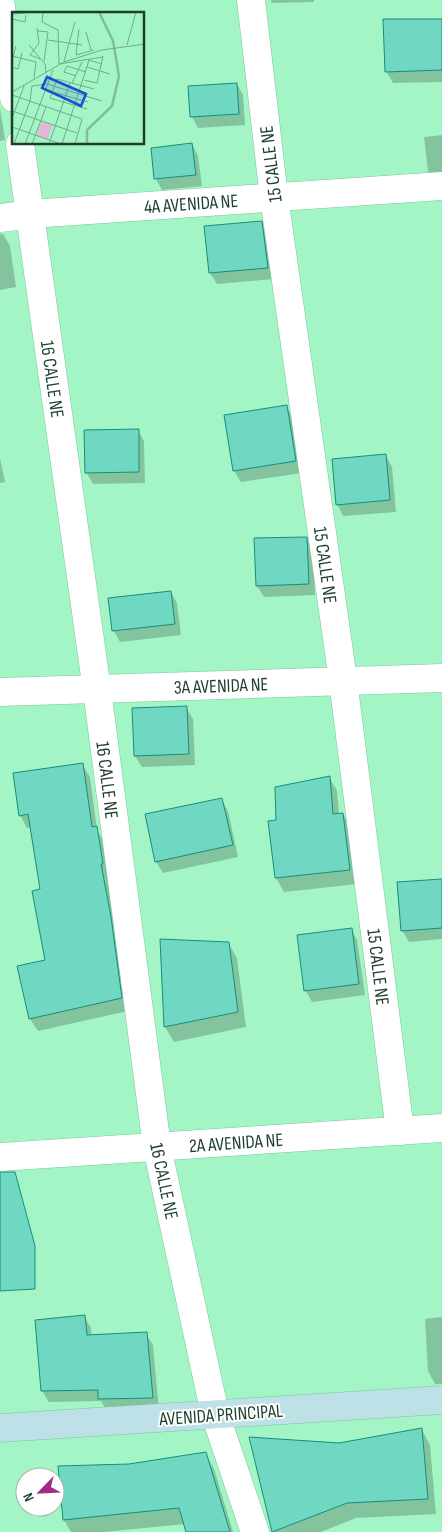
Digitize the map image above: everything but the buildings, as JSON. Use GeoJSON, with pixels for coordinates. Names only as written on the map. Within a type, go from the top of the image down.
{"type":"FeatureCollection","features":[{"type":"Feature","properties":{"kind":"street"},"geometry":{"type":"LineString","coordinates":[[0,0],[12,84]]}},
{"type":"Feature","properties":{"kind":"street","name":"15 CALLE NE"},"geometry":{"type":"LineString","coordinates":[[251,0],[274,197],[343,680],[400,1131]]}},
{"type":"Feature","properties":{"kind":"street","name":"16 CALLE NE"},"geometry":{"type":"LineString","coordinates":[[20,145],[97,690],[157,1147],[215,1414],[255,1532]]}},
{"type":"Feature","properties":{"kind":"street","name":"4A AVENIDA NE"},"geometry":{"type":"LineString","coordinates":[[0,218],[30,214],[442,186]]}},
{"type":"Feature","properties":{"kind":"street","name":"3A AVENIDA NE"},"geometry":{"type":"LineString","coordinates":[[0,692],[442,678]]}},
{"type":"Feature","properties":{"kind":"street","name":"2A AVENIDA NE"},"geometry":{"type":"LineString","coordinates":[[0,1157],[442,1128]]}},
{"type":"Feature","properties":{"kind":"street","name":"AVENIDA PRINCIPAL"},"geometry":{"type":"LineString","coordinates":[[0,1428],[442,1400]]}}]}
